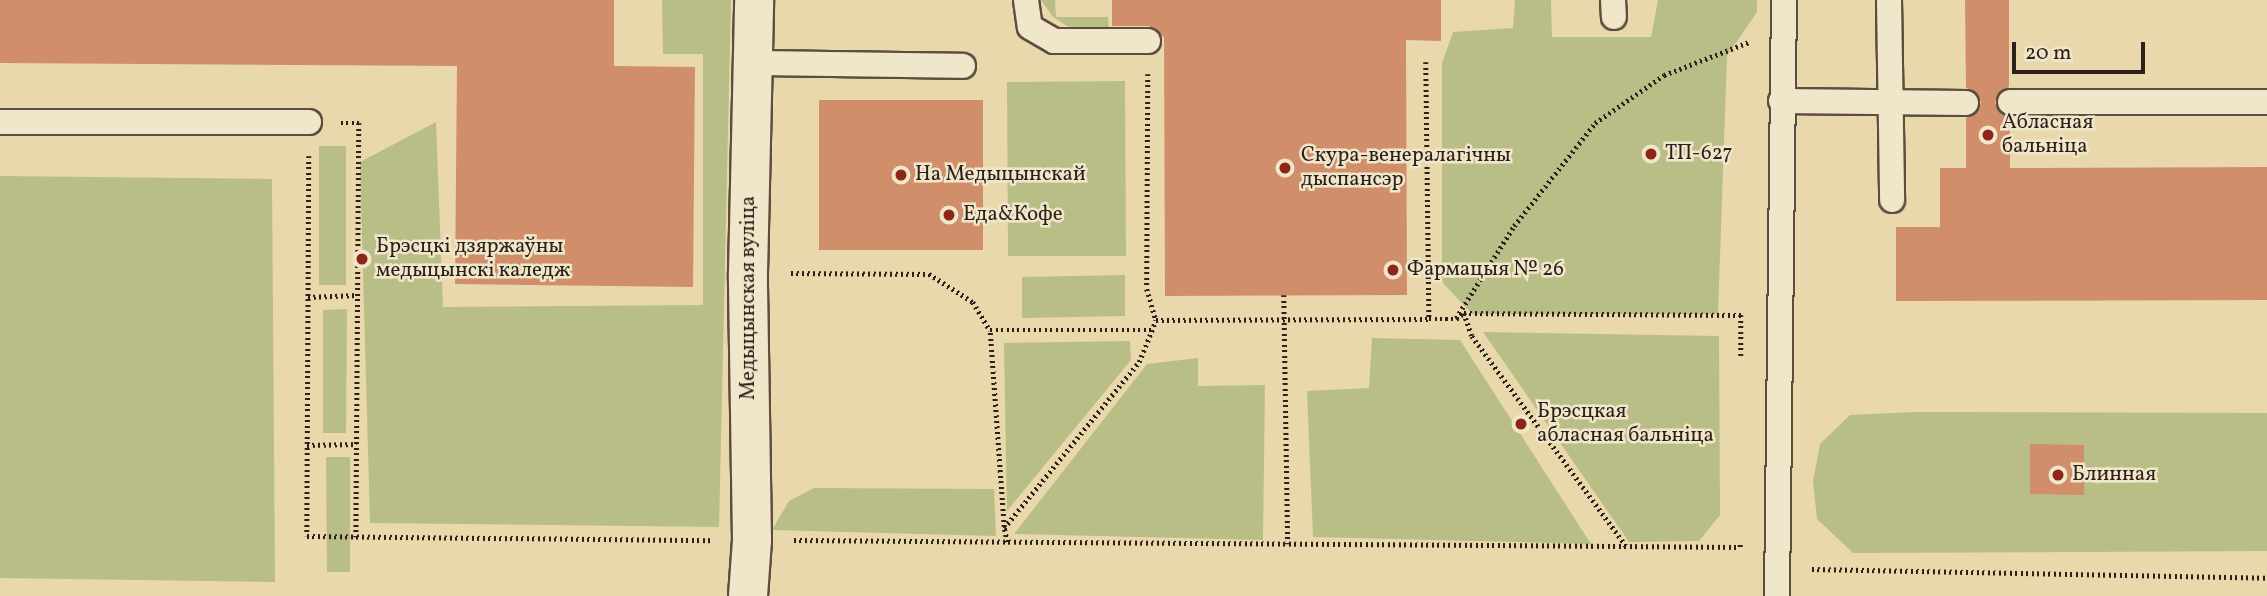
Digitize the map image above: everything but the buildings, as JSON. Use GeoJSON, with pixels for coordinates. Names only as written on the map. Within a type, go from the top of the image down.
{"type":"FeatureCollection","features":[{"type":"Feature","properties":{"kind":"street","name":"Медыцынская вуліца"},"geometry":{"type":"LineString","coordinates":[[748,596],[752,540],[748,273],[754,0]]}},
{"type":"Feature","properties":{"kind":"lane"},"geometry":{"type":"LineString","coordinates":[[1026,0],[1030,27],[1054,41],[1148,41]]}},
{"type":"Feature","properties":{"kind":"lane"},"geometry":{"type":"LineString","coordinates":[[1777,596],[1781,30],[1784,0]]}},
{"type":"Feature","properties":{"kind":"lane"},"geometry":{"type":"LineString","coordinates":[[1889,0],[1892,200]]}},
{"type":"Feature","properties":{"kind":"lane"},"geometry":{"type":"LineString","coordinates":[[753,62],[963,66]]}},
{"type":"Feature","properties":{"kind":"lane"},"geometry":{"type":"LineString","coordinates":[[1781,102],[1966,103]]}},
{"type":"Feature","properties":{"kind":"lane"},"geometry":{"type":"LineString","coordinates":[[2010,103],[2267,102]]}},
{"type":"Feature","properties":{"kind":"lane"},"geometry":{"type":"LineString","coordinates":[[0,122],[309,122]]}},
{"type":"Feature","properties":{"kind":"path"},"geometry":{"type":"LineString","coordinates":[[1456,318],[1514,226],[1595,123],[1664,75],[1781,30]]}},
{"type":"Feature","properties":{"kind":"path"},"geometry":{"type":"LineString","coordinates":[[1004,528],[1139,362],[1156,320],[1147,289],[1148,41]]}},
{"type":"Feature","properties":{"kind":"path"},"geometry":{"type":"LineString","coordinates":[[1426,62],[1429,319]]}},
{"type":"Feature","properties":{"kind":"path"},"geometry":{"type":"LineString","coordinates":[[356,537],[359,123],[309,122],[307,536],[356,537],[1626,547],[1740,547],[1740,534]]}},
{"type":"Feature","properties":{"kind":"path"},"geometry":{"type":"LineString","coordinates":[[748,273],[929,274],[973,302],[990,330],[1007,542]]}},
{"type":"Feature","properties":{"kind":"path"},"geometry":{"type":"LineString","coordinates":[[308,297],[357,295]]}},
{"type":"Feature","properties":{"kind":"path"},"geometry":{"type":"LineString","coordinates":[[1284,295],[1288,544]]}},
{"type":"Feature","properties":{"kind":"path"},"geometry":{"type":"LineString","coordinates":[[1156,320],[1284,322],[1429,319],[1456,318],[1464,313],[1741,315],[1741,370]]}},
{"type":"Feature","properties":{"kind":"path"},"geometry":{"type":"LineString","coordinates":[[1464,313],[1472,335],[1626,547]]}},
{"type":"Feature","properties":{"kind":"path"},"geometry":{"type":"LineString","coordinates":[[990,330],[1152,330]]}},
{"type":"Feature","properties":{"kind":"path"},"geometry":{"type":"LineString","coordinates":[[307,444],[357,444]]}},
{"type":"Feature","properties":{"kind":"path"},"geometry":{"type":"LineString","coordinates":[[1778,568],[2267,578]]}},
{"type":"Feature","properties":{"kind":"green space"},"geometry":{"type":"Polygon","coordinates":[[[662,0],[731,0],[719,527],[370,523],[360,162],[436,122],[443,307],[703,305],[703,54],[663,54],[662,0]]]}},
{"type":"Feature","properties":{"kind":"green space"},"geometry":{"type":"Polygon","coordinates":[[[1041,0],[1055,0],[1056,17],[1108,17],[1109,33],[1067,26],[1053,17],[1041,0]]]}},
{"type":"Feature","properties":{"kind":"green space"},"geometry":{"type":"Polygon","coordinates":[[[1515,0],[1551,0],[1552,37],[1651,37],[1658,0],[1757,0],[1757,12],[1727,56],[1718,314],[1472,314],[1442,282],[1442,63],[1453,32],[1513,28],[1515,0]]]}},
{"type":"Feature","properties":{"kind":"green space"},"geometry":{"type":"Polygon","coordinates":[[[1125,81],[1126,256],[1008,256],[1007,82],[1125,81]]]}},
{"type":"Feature","properties":{"kind":"green space"},"geometry":{"type":"Polygon","coordinates":[[[319,146],[346,146],[346,285],[319,285],[319,146]]]}},
{"type":"Feature","properties":{"kind":"green space"},"geometry":{"type":"Polygon","coordinates":[[[0,176],[272,179],[275,582],[0,578],[0,176]]]}},
{"type":"Feature","properties":{"kind":"green space"},"geometry":{"type":"Polygon","coordinates":[[[1125,275],[1125,316],[1022,318],[1022,277],[1125,275]]]}},
{"type":"Feature","properties":{"kind":"green space"},"geometry":{"type":"Polygon","coordinates":[[[347,309],[346,433],[323,433],[323,310],[347,309]]]}},
{"type":"Feature","properties":{"kind":"green space"},"geometry":{"type":"Polygon","coordinates":[[[1483,332],[1719,336],[1720,515],[1699,541],[1629,542],[1483,332]]]}},
{"type":"Feature","properties":{"kind":"green space"},"geometry":{"type":"Polygon","coordinates":[[[1372,338],[1460,340],[1591,544],[1313,537],[1307,391],[1369,388],[1372,338]]]}},
{"type":"Feature","properties":{"kind":"green space"},"geometry":{"type":"Polygon","coordinates":[[[1130,341],[1131,360],[1007,511],[1004,343],[1130,341]]]}},
{"type":"Feature","properties":{"kind":"green space"},"geometry":{"type":"Polygon","coordinates":[[[1198,358],[1198,386],[1265,385],[1263,540],[1014,534],[1147,364],[1198,358]]]}},
{"type":"Feature","properties":{"kind":"green space"},"geometry":{"type":"Polygon","coordinates":[[[1915,412],[2267,413],[2267,551],[1853,553],[1817,519],[1813,481],[1820,444],[1850,415],[1915,412]]]}},
{"type":"Feature","properties":{"kind":"green space"},"geometry":{"type":"Polygon","coordinates":[[[326,457],[350,457],[350,572],[327,572],[326,457]]]}},
{"type":"Feature","properties":{"kind":"green space"},"geometry":{"type":"Polygon","coordinates":[[[814,488],[994,489],[996,536],[772,530],[789,501],[814,488]]]}},
{"type":"Feature","properties":{"kind":"place","name":"Абласная бальніца"},"geometry":{"type":"Point","coordinates":[1988,135]}},
{"type":"Feature","properties":{"kind":"place","name":"ТП-627"},"geometry":{"type":"Point","coordinates":[1651,154]}},
{"type":"Feature","properties":{"kind":"place","name":"Скура-венералагічны дыспансэр"},"geometry":{"type":"Point","coordinates":[1285,168]}},
{"type":"Feature","properties":{"kind":"place","name":"На Медыцынскай"},"geometry":{"type":"Point","coordinates":[901,175]}},
{"type":"Feature","properties":{"kind":"place","name":"Еда&Кофе"},"geometry":{"type":"Point","coordinates":[949,215]}},
{"type":"Feature","properties":{"kind":"place","name":"Брэсцкі дзяржаўны медыцынскі каледж"},"geometry":{"type":"Point","coordinates":[362,259]}},
{"type":"Feature","properties":{"kind":"place","name":"Фармацыя № 26"},"geometry":{"type":"Point","coordinates":[1393,270]}},
{"type":"Feature","properties":{"kind":"place","name":"Брэсцкая абласная бальніца"},"geometry":{"type":"Point","coordinates":[1521,424]}},
{"type":"Feature","properties":{"kind":"place","name":"Блинная"},"geometry":{"type":"Point","coordinates":[2058,475]}}]}
